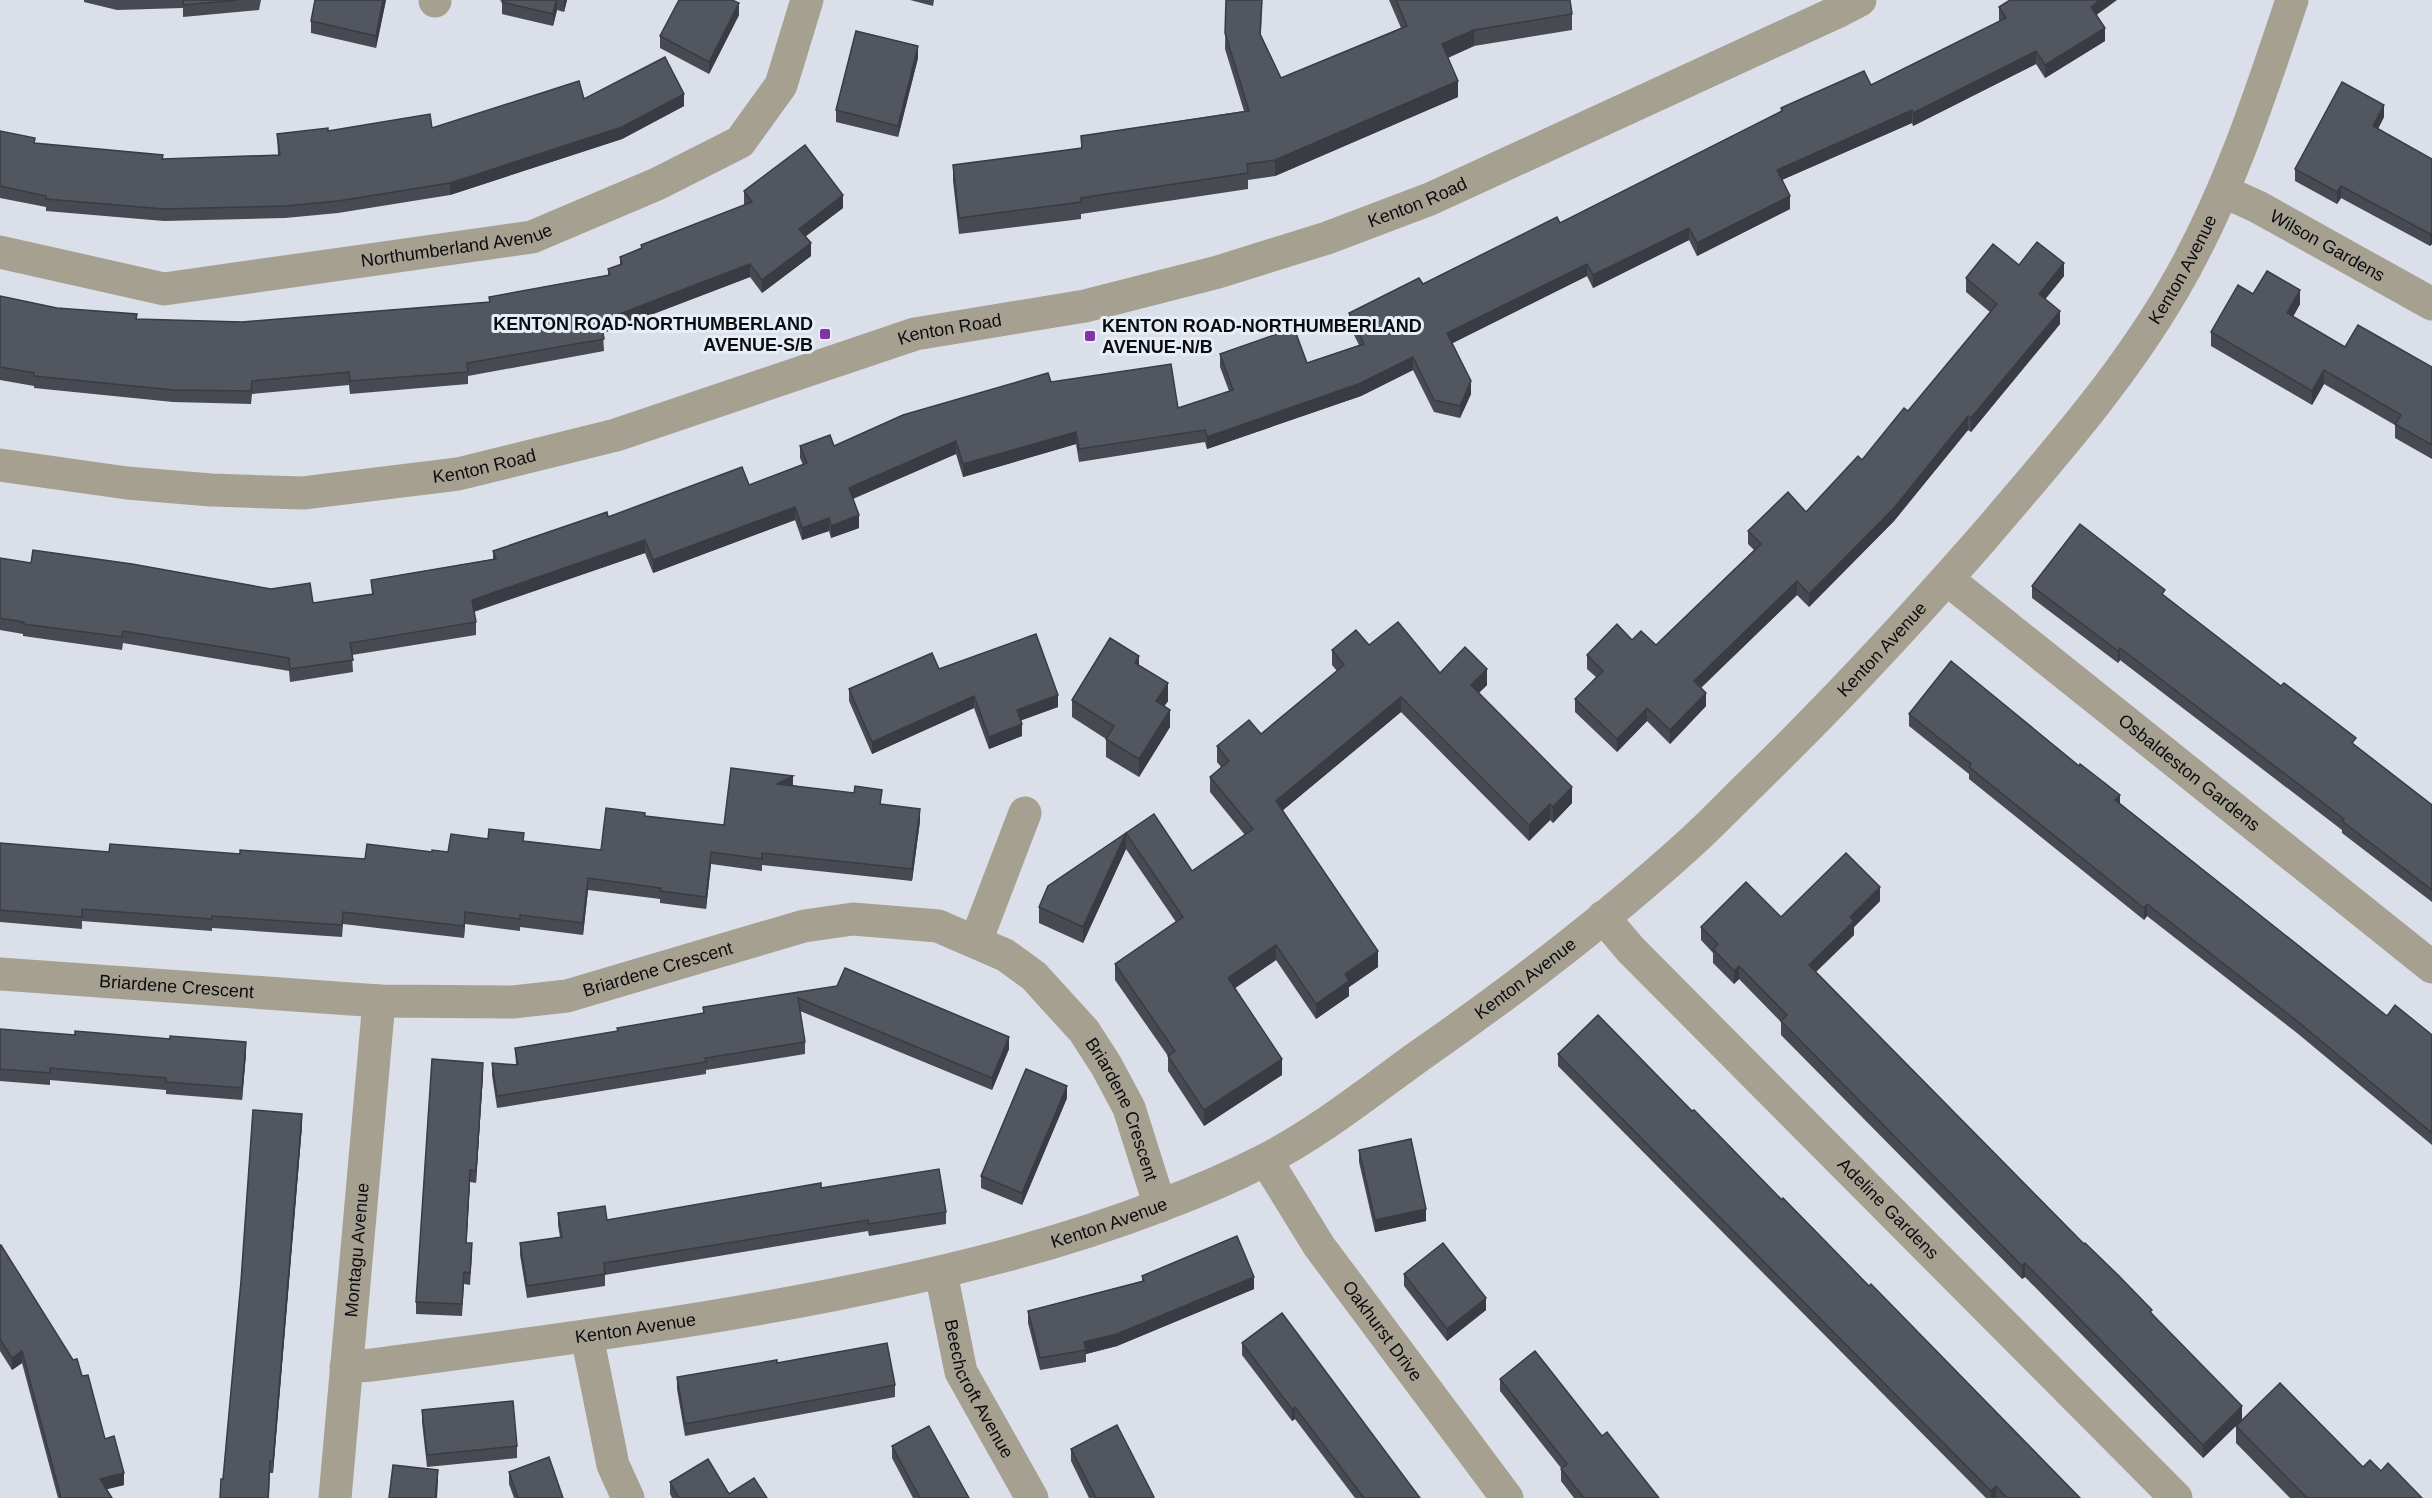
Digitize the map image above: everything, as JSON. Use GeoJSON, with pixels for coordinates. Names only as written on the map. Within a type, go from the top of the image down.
{"type":"FeatureCollection","features":[{"type":"Feature","properties":{"kind":"street","name":"Northumberland Avenue"},"geometry":{"type":"LineString","coordinates":[[0,252],[164,289],[532,237],[657,184],[740,141],[781,85],[807,0]]}},
{"type":"Feature","properties":{"kind":"street","name":"Kenton Road"},"geometry":{"type":"LineString","coordinates":[[0,465],[211,490],[303,493],[458,474],[605,438],[915,334],[1085,306],[1218,272],[1327,238],[1430,199],[1860,0]]}},
{"type":"Feature","properties":{"kind":"street","name":"Kenton Avenue"},"geometry":{"type":"LineString","coordinates":[[346,1366],[372,1365],[587,1336],[769,1307],[941,1273],[1059,1240],[1160,1206],[1266,1160],[1465,1024],[1603,917],[1688,846],[1819,717],[1947,579],[2079,426],[2121,372],[2171,294],[2197,247],[2223,191],[2292,0]]}},
{"type":"Feature","properties":{"kind":"street","name":"Wilson Gardens"},"geometry":{"type":"LineString","coordinates":[[2223,191],[2258,207],[2432,303]]}},
{"type":"Feature","properties":{"kind":"street","name":"Osbaldeston Gardens"},"geometry":{"type":"LineString","coordinates":[[1947,579],[2432,967]]}},
{"type":"Feature","properties":{"kind":"street"},"geometry":{"type":"LineString","coordinates":[[976,941],[1025,813]]}},
{"type":"Feature","properties":{"kind":"street","name":"Adeline Gardens"},"geometry":{"type":"LineString","coordinates":[[1603,917],[1631,950],[2176,1498]]}},
{"type":"Feature","properties":{"kind":"street","name":"Briardene Crescent"},"geometry":{"type":"LineString","coordinates":[[0,974],[379,1000],[502,1002],[567,996],[804,926],[853,919],[938,926],[1005,955],[1034,976],[1084,1031],[1129,1108],[1160,1206]]}},
{"type":"Feature","properties":{"kind":"street","name":"Montagu Avenue"},"geometry":{"type":"LineString","coordinates":[[335,1498],[379,1000]]}},
{"type":"Feature","properties":{"kind":"street","name":"Oakhurst Drive"},"geometry":{"type":"LineString","coordinates":[[1266,1160],[1320,1246],[1507,1498]]}},
{"type":"Feature","properties":{"kind":"street","name":"Beechcroft Avenue"},"geometry":{"type":"LineString","coordinates":[[941,1273],[961,1372],[1032,1498]]}},
{"type":"Feature","properties":{"kind":"street"},"geometry":{"type":"LineString","coordinates":[[587,1336],[613,1465],[628,1498]]}},
{"type":"Feature","properties":{"kind":"building"},"geometry":{"type":"Polygon","coordinates":[[[183,0],[238,0],[183,5],[183,0]]]}},
{"type":"Feature","properties":{"kind":"building"},"geometry":{"type":"Polygon","coordinates":[[[315,0],[383,0],[376,36],[311,21],[315,0]]]}},
{"type":"Feature","properties":{"kind":"building"},"geometry":{"type":"Polygon","coordinates":[[[503,0],[556,0],[553,14],[502,2],[503,0]]]}},
{"type":"Feature","properties":{"kind":"building"},"geometry":{"type":"Polygon","coordinates":[[[679,0],[732,0],[739,3],[709,62],[660,36],[679,0]]]}},
{"type":"Feature","properties":{"kind":"building"},"geometry":{"type":"Polygon","coordinates":[[[1226,0],[1262,0],[1260,34],[1281,78],[1407,26],[1396,0],[1570,0],[1572,14],[1474,30],[1442,44],[1458,81],[1275,160],[1247,164],[1248,173],[1081,198],[1081,202],[959,218],[953,165],[1082,148],[1081,136],[1249,111],[1225,33],[1226,0]]]}},
{"type":"Feature","properties":{"kind":"building"},"geometry":{"type":"Polygon","coordinates":[[[2010,0],[2100,0],[2091,7],[2105,28],[2045,65],[2036,51],[1913,113],[1912,110],[1777,170],[1790,196],[1697,243],[1689,228],[1593,275],[1587,264],[1447,333],[1471,381],[1460,406],[1434,400],[1413,357],[1361,383],[1207,437],[1205,430],[1079,449],[1076,432],[963,464],[956,441],[849,488],[859,515],[831,526],[829,518],[802,528],[795,507],[653,560],[645,540],[472,600],[476,622],[350,643],[353,660],[290,669],[289,658],[123,631],[122,637],[23,624],[24,622],[0,618],[0,558],[31,563],[33,550],[132,564],[271,589],[310,583],[313,603],[373,594],[371,580],[496,559],[493,551],[607,512],[608,517],[742,467],[749,485],[807,463],[800,446],[830,435],[834,446],[903,415],[1048,373],[1051,382],[1171,364],[1178,408],[1233,390],[1220,354],[1294,328],[1307,363],[1364,344],[1349,313],[1419,278],[1423,284],[1557,217],[1560,223],[1782,111],[1781,108],[1864,71],[1871,85],[2006,18],[1999,7],[2010,0]]]}},
{"type":"Feature","properties":{"kind":"building"},"geometry":{"type":"Polygon","coordinates":[[[856,31],[918,46],[898,126],[836,110],[856,31]]]}},
{"type":"Feature","properties":{"kind":"building"},"geometry":{"type":"Polygon","coordinates":[[[665,57],[684,94],[622,127],[450,183],[338,201],[285,206],[164,209],[46,199],[46,196],[0,186],[0,131],[35,138],[34,143],[163,155],[162,159],[280,155],[277,134],[328,128],[328,131],[430,114],[432,128],[579,81],[584,99],[665,57]]]}},
{"type":"Feature","properties":{"kind":"building"},"geometry":{"type":"Polygon","coordinates":[[[2342,82],[2384,105],[2373,126],[2432,159],[2432,232],[2430,234],[2341,186],[2337,192],[2295,169],[2342,82]]]}},
{"type":"Feature","properties":{"kind":"building"},"geometry":{"type":"Polygon","coordinates":[[[805,145],[843,195],[799,229],[811,243],[762,280],[750,264],[601,321],[604,339],[467,363],[468,372],[350,381],[349,372],[252,381],[251,391],[173,390],[34,376],[34,373],[0,367],[0,296],[57,308],[137,314],[136,319],[242,322],[490,302],[489,297],[610,275],[608,269],[622,264],[620,257],[642,248],[641,245],[752,202],[744,191],[805,145]]]}},
{"type":"Feature","properties":{"kind":"building"},"geometry":{"type":"Polygon","coordinates":[[[2037,242],[2064,263],[2039,294],[2060,311],[1971,418],[1968,416],[1894,508],[1809,594],[1797,581],[1694,681],[1706,693],[1670,730],[1647,708],[1617,739],[1575,699],[1603,671],[1587,655],[1617,624],[1632,640],[1641,631],[1656,645],[1761,544],[1748,531],[1788,492],[1806,512],[1858,456],[1862,460],[1904,408],[1908,411],[1997,304],[1966,278],[1993,244],[2019,265],[2037,242]]]}},
{"type":"Feature","properties":{"kind":"building"},"geometry":{"type":"Polygon","coordinates":[[[2267,271],[2300,290],[2287,313],[2345,347],[2358,325],[2432,367],[2432,445],[2395,424],[2401,415],[2324,370],[2312,391],[2211,332],[2238,285],[2253,294],[2267,271]]]}},
{"type":"Feature","properties":{"kind":"building"},"geometry":{"type":"Polygon","coordinates":[[[2080,524],[2165,590],[2162,594],[2281,686],[2284,683],[2356,738],[2352,743],[2432,805],[2432,890],[2342,821],[2344,819],[2120,648],[2118,651],[2032,586],[2080,524]]]}},
{"type":"Feature","properties":{"kind":"building"},"geometry":{"type":"Polygon","coordinates":[[[1398,622],[1440,673],[1465,647],[1487,669],[1471,685],[1572,787],[1553,807],[1550,804],[1529,825],[1401,697],[1276,801],[1378,951],[1345,974],[1349,981],[1316,1004],[1276,945],[1228,978],[1282,1059],[1204,1110],[1168,1056],[1175,1051],[1115,964],[1183,917],[1126,833],[1154,814],[1192,871],[1253,829],[1210,777],[1229,761],[1217,746],[1249,720],[1261,734],[1344,665],[1332,650],[1356,630],[1369,645],[1398,622]]]}},
{"type":"Feature","properties":{"kind":"building"},"geometry":{"type":"Polygon","coordinates":[[[1036,634],[1058,695],[1017,710],[1022,724],[989,737],[974,696],[872,742],[849,689],[932,653],[939,669],[1036,634]]]}},
{"type":"Feature","properties":{"kind":"building"},"geometry":{"type":"Polygon","coordinates":[[[1110,638],[1139,656],[1135,663],[1168,683],[1156,701],[1170,710],[1139,759],[1106,739],[1114,726],[1072,700],[1110,638]]]}},
{"type":"Feature","properties":{"kind":"building"},"geometry":{"type":"Polygon","coordinates":[[[1951,661],[2079,766],[2080,764],[2120,795],[2115,800],[2387,1016],[2395,1005],[2432,1035],[2432,1133],[2297,1021],[2147,904],[2144,908],[1969,767],[1971,764],[1909,714],[1951,661]]]}},
{"type":"Feature","properties":{"kind":"building"},"geometry":{"type":"Polygon","coordinates":[[[731,768],[793,776],[777,784],[854,793],[855,786],[882,790],[880,804],[920,809],[912,869],[762,853],[762,859],[711,852],[706,897],[588,878],[583,923],[520,915],[520,919],[465,912],[464,926],[343,912],[342,925],[212,916],[212,919],[82,909],[82,917],[0,910],[0,843],[109,852],[110,844],[240,854],[240,850],[365,859],[367,844],[448,852],[451,834],[488,839],[489,829],[524,833],[523,841],[601,850],[606,808],[645,813],[645,816],[724,825],[731,768]]]}},
{"type":"Feature","properties":{"kind":"building"},"geometry":{"type":"Polygon","coordinates":[[[1126,833],[1083,927],[1039,907],[1048,886],[1126,833]]]}},
{"type":"Feature","properties":{"kind":"building"},"geometry":{"type":"Polygon","coordinates":[[[1846,853],[1880,887],[1850,917],[1854,921],[1809,965],[2084,1244],[2119,1276],[2152,1310],[2150,1312],[2242,1406],[2203,1445],[2025,1263],[2022,1266],[1781,1021],[1787,1015],[1739,966],[1734,971],[1713,949],[1718,944],[1701,927],[1746,882],[1781,917],[1846,853]]]}},
{"type":"Feature","properties":{"kind":"building"},"geometry":{"type":"Polygon","coordinates":[[[845,968],[1009,1037],[992,1078],[798,998],[805,1042],[705,1058],[706,1062],[497,1096],[492,1063],[518,1065],[515,1048],[618,1031],[617,1028],[704,1013],[703,1007],[837,986],[845,968]]]}},
{"type":"Feature","properties":{"kind":"building"},"geometry":{"type":"Polygon","coordinates":[[[1598,1015],[1869,1286],[1871,1284],[2080,1498],[2007,1498],[1996,1486],[1991,1491],[1558,1054],[1598,1015]]]}},
{"type":"Feature","properties":{"kind":"building"},"geometry":{"type":"Polygon","coordinates":[[[0,1029],[75,1035],[75,1031],[170,1039],[170,1036],[246,1042],[242,1088],[166,1082],[166,1078],[50,1068],[50,1073],[0,1069],[0,1029]]]}},
{"type":"Feature","properties":{"kind":"building"},"geometry":{"type":"Polygon","coordinates":[[[432,1059],[483,1063],[476,1171],[470,1170],[466,1243],[472,1243],[470,1273],[464,1272],[462,1304],[416,1302],[432,1059]]]}},
{"type":"Feature","properties":{"kind":"building"},"geometry":{"type":"Polygon","coordinates":[[[1026,1069],[1067,1086],[1022,1193],[981,1176],[1026,1069]]]}},
{"type":"Feature","properties":{"kind":"building"},"geometry":{"type":"Polygon","coordinates":[[[253,1110],[302,1114],[273,1461],[270,1461],[268,1498],[220,1498],[241,1281],[253,1110]]]}},
{"type":"Feature","properties":{"kind":"building"},"geometry":{"type":"Polygon","coordinates":[[[1411,1139],[1426,1209],[1375,1220],[1359,1150],[1411,1139]]]}},
{"type":"Feature","properties":{"kind":"building"},"geometry":{"type":"Polygon","coordinates":[[[939,1169],[946,1212],[869,1224],[868,1220],[604,1263],[605,1274],[527,1286],[520,1243],[562,1237],[558,1213],[605,1206],[607,1220],[821,1183],[821,1188],[939,1169]]]}},
{"type":"Feature","properties":{"kind":"building"},"geometry":{"type":"Polygon","coordinates":[[[1237,1236],[1254,1277],[1117,1334],[1084,1342],[1086,1350],[1040,1358],[1028,1311],[1144,1281],[1142,1276],[1237,1236]]]}},
{"type":"Feature","properties":{"kind":"building"},"geometry":{"type":"Polygon","coordinates":[[[1443,1243],[1486,1298],[1447,1329],[1404,1274],[1443,1243]]]}},
{"type":"Feature","properties":{"kind":"building"},"geometry":{"type":"Polygon","coordinates":[[[0,1245],[73,1360],[77,1359],[82,1376],[88,1375],[105,1439],[114,1436],[124,1473],[100,1479],[112,1498],[61,1498],[22,1351],[12,1358],[0,1339],[0,1245]]]}},
{"type":"Feature","properties":{"kind":"building"},"geometry":{"type":"Polygon","coordinates":[[[1282,1313],[1420,1498],[1364,1498],[1295,1407],[1292,1409],[1242,1343],[1282,1313]]]}},
{"type":"Feature","properties":{"kind":"building"},"geometry":{"type":"Polygon","coordinates":[[[887,1343],[895,1385],[685,1424],[677,1377],[777,1360],[777,1363],[887,1343]]]}},
{"type":"Feature","properties":{"kind":"building"},"geometry":{"type":"Polygon","coordinates":[[[1535,1351],[1602,1436],[1607,1432],[1659,1498],[1584,1498],[1561,1469],[1567,1464],[1500,1379],[1535,1351]]]}},
{"type":"Feature","properties":{"kind":"building"},"geometry":{"type":"Polygon","coordinates":[[[2280,1383],[2363,1467],[2370,1460],[2381,1471],[2388,1463],[2422,1498],[2307,1498],[2236,1426],[2280,1383]]]}},
{"type":"Feature","properties":{"kind":"building"},"geometry":{"type":"Polygon","coordinates":[[[513,1401],[517,1446],[427,1455],[422,1410],[513,1401]]]}},
{"type":"Feature","properties":{"kind":"building"},"geometry":{"type":"Polygon","coordinates":[[[1117,1425],[1153,1498],[1096,1498],[1071,1449],[1117,1425]]]}},
{"type":"Feature","properties":{"kind":"building"},"geometry":{"type":"Polygon","coordinates":[[[929,1426],[969,1498],[920,1498],[892,1446],[929,1426]]]}},
{"type":"Feature","properties":{"kind":"building"},"geometry":{"type":"Polygon","coordinates":[[[549,1457],[563,1498],[518,1498],[509,1472],[549,1457]]]}},
{"type":"Feature","properties":{"kind":"building"},"geometry":{"type":"Polygon","coordinates":[[[708,1459],[729,1494],[754,1478],[767,1498],[679,1498],[670,1482],[708,1459]]]}},
{"type":"Feature","properties":{"kind":"building"},"geometry":{"type":"Polygon","coordinates":[[[393,1465],[438,1470],[435,1498],[389,1498],[393,1465]]]}},
{"type":"Feature","properties":{"kind":"place","name":"KENTON ROAD-NORTHUMBERLAND AVENUE-S/B"},"geometry":{"type":"Point","coordinates":[825,334]}},
{"type":"Feature","properties":{"kind":"place","name":"KENTON ROAD-NORTHUMBERLAND AVENUE-N/B"},"geometry":{"type":"Point","coordinates":[1090,336]}}]}
